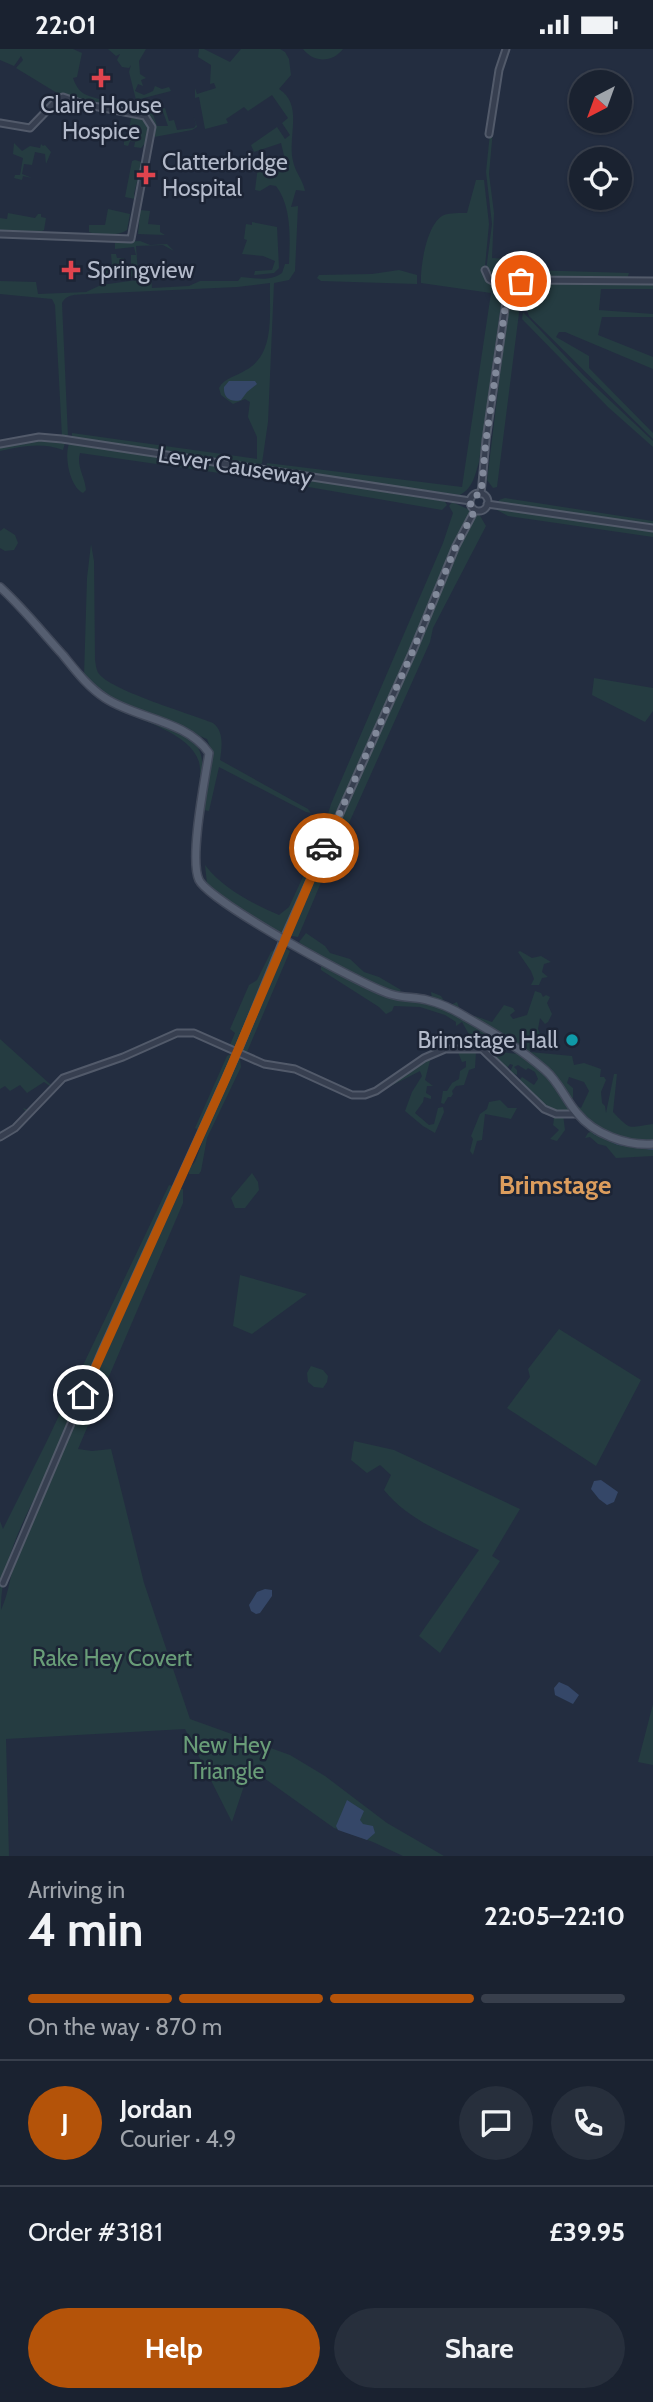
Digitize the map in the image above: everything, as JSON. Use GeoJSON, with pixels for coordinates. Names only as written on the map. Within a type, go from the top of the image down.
{"type":"FeatureCollection","features":[{"type":"Feature","properties":{"kind":"main road"},"geometry":{"type":"LineString","coordinates":[[0,587],[97,693],[120,706],[189,733],[201,741],[209,753],[195,860],[199,879],[205,887],[351,978],[391,995],[428,1000],[462,1014],[510,1043],[546,1071],[577,1114],[593,1127],[611,1137],[637,1144],[653,1144]]}},
{"type":"Feature","properties":{"kind":"street"},"geometry":{"type":"LineString","coordinates":[[489,134],[499,70],[506,49]]}},
{"type":"Feature","properties":{"kind":"street"},"geometry":{"type":"LineString","coordinates":[[0,123],[30,128],[61,97],[145,116],[152,127],[131,239],[0,234]]}},
{"type":"Feature","properties":{"kind":"street"},"geometry":{"type":"LineString","coordinates":[[485,270],[489,279],[503,286],[523,280],[653,281]]}},
{"type":"Feature","properties":{"kind":"street"},"geometry":{"type":"LineString","coordinates":[[481,494],[507,295],[512,285]]}},
{"type":"Feature","properties":{"kind":"street"},"geometry":{"type":"LineString","coordinates":[[503,286],[507,295]]}},
{"type":"Feature","properties":{"kind":"street","name":"Lever Causeway"},"geometry":{"type":"LineString","coordinates":[[0,444],[39,437],[62,439],[470,501]]}},
{"type":"Feature","properties":{"kind":"street"},"geometry":{"type":"LineString","coordinates":[[475,510],[470,501],[473,496],[481,494]]}},
{"type":"Feature","properties":{"kind":"street"},"geometry":{"type":"LineString","coordinates":[[475,510],[484,509],[487,504],[481,494]]}},
{"type":"Feature","properties":{"kind":"street"},"geometry":{"type":"LineString","coordinates":[[487,504],[653,528]]}},
{"type":"Feature","properties":{"kind":"street"},"geometry":{"type":"LineString","coordinates":[[4,1583],[102,1351],[237,1053],[284,938],[412,653],[456,546],[475,510]]}},
{"type":"Feature","properties":{"kind":"street"},"geometry":{"type":"LineString","coordinates":[[0,1137],[15,1128],[63,1078],[177,1033],[194,1033],[264,1064],[295,1069],[352,1095],[365,1095],[392,1082],[424,1058],[439,1051],[502,1047],[510,1043]]}},
{"type":"Feature","properties":{"kind":"street"},"geometry":{"type":"LineString","coordinates":[[482,1049],[544,1109],[556,1114],[577,1114]]}},
{"type":"Feature","properties":{"kind":"green space"},"geometry":{"type":"Polygon","coordinates":[[[0,49],[73,49],[82,53],[77,77],[73,78],[76,86],[84,94],[109,105],[57,93],[16,68],[23,60],[21,56],[14,66],[0,60],[0,49]]]}},
{"type":"Feature","properties":{"kind":"green space"},"geometry":{"type":"Polygon","coordinates":[[[108,49],[146,49],[139,61],[140,74],[146,78],[141,80],[143,86],[138,84],[135,91],[144,95],[153,91],[155,86],[162,89],[169,87],[171,91],[136,100],[129,72],[131,65],[129,68],[122,67],[117,60],[120,54],[116,56],[108,49]]]}},
{"type":"Feature","properties":{"kind":"green space"},"geometry":{"type":"Polygon","coordinates":[[[199,49],[230,62],[241,49],[280,49],[289,59],[291,75],[279,89],[291,104],[293,161],[305,191],[296,190],[291,207],[298,206],[295,271],[289,280],[274,283],[268,422],[262,463],[258,466],[72,438],[72,433],[257,459],[257,437],[248,417],[250,402],[245,399],[233,404],[221,395],[219,388],[227,379],[256,363],[262,354],[269,331],[270,283],[76,295],[67,298],[62,303],[68,437],[62,437],[55,305],[52,299],[0,294],[0,281],[36,282],[38,294],[86,292],[101,285],[151,278],[152,288],[189,286],[200,281],[238,281],[241,277],[267,278],[282,273],[285,264],[289,264],[290,244],[285,203],[276,186],[270,185],[260,191],[255,190],[258,166],[267,164],[270,169],[286,164],[281,143],[254,152],[251,145],[277,127],[285,139],[290,135],[282,123],[288,118],[272,95],[248,111],[244,107],[226,119],[228,123],[205,129],[199,97],[195,98],[195,88],[197,94],[216,88],[214,83],[210,84],[211,65],[198,57],[199,49]]]}},
{"type":"Feature","properties":{"kind":"green space"},"geometry":{"type":"Polygon","coordinates":[[[303,49],[343,49],[334,57],[318,59],[303,49]]]}},
{"type":"Feature","properties":{"kind":"green space"},"geometry":{"type":"Polygon","coordinates":[[[156,101],[157,106],[151,108],[157,126],[168,126],[162,109],[165,108],[169,121],[174,120],[177,130],[194,128],[196,125],[193,114],[197,127],[192,130],[154,137],[152,123],[136,108],[139,105],[140,108],[152,106],[151,102],[156,101]]]}},
{"type":"Feature","properties":{"kind":"green space"},"geometry":{"type":"Polygon","coordinates":[[[123,115],[140,117],[146,121],[148,135],[141,148],[134,147],[135,142],[130,141],[128,146],[124,145],[124,139],[116,137],[116,133],[128,135],[131,118],[123,115]]]}},
{"type":"Feature","properties":{"kind":"green space"},"geometry":{"type":"Polygon","coordinates":[[[494,119],[489,174],[494,213],[492,258],[506,259],[530,270],[629,273],[627,279],[521,279],[503,283],[491,279],[486,271],[492,224],[486,172],[494,119]]]}},
{"type":"Feature","properties":{"kind":"green space"},"geometry":{"type":"Polygon","coordinates":[[[14,143],[22,151],[30,146],[40,148],[41,144],[51,152],[46,164],[45,154],[35,152],[32,165],[24,164],[22,174],[32,178],[14,178],[15,175],[20,175],[23,158],[13,154],[14,143]]]}},
{"type":"Feature","properties":{"kind":"green space"},"geometry":{"type":"Polygon","coordinates":[[[132,161],[142,162],[135,199],[125,197],[132,161]]]}},
{"type":"Feature","properties":{"kind":"green space"},"geometry":{"type":"Polygon","coordinates":[[[476,180],[484,180],[489,224],[484,277],[491,285],[503,290],[479,462],[471,485],[460,495],[266,468],[267,463],[462,487],[491,293],[421,283],[421,276],[423,256],[433,226],[444,215],[467,213],[476,180]]]}},
{"type":"Feature","properties":{"kind":"green space"},"geometry":{"type":"Polygon","coordinates":[[[108,209],[130,214],[127,230],[108,235],[89,232],[89,225],[105,225],[108,209]]]}},
{"type":"Feature","properties":{"kind":"green space"},"geometry":{"type":"Polygon","coordinates":[[[140,210],[150,211],[148,224],[160,225],[160,232],[165,235],[138,234],[140,210]]]}},
{"type":"Feature","properties":{"kind":"green space"},"geometry":{"type":"Polygon","coordinates":[[[8,213],[35,218],[41,214],[41,217],[46,218],[44,230],[0,231],[0,218],[7,219],[8,213]]]}},
{"type":"Feature","properties":{"kind":"green space"},"geometry":{"type":"Polygon","coordinates":[[[252,222],[277,227],[279,268],[274,273],[254,275],[255,271],[272,270],[275,261],[263,256],[242,254],[247,240],[244,239],[246,224],[252,225],[252,222]]]}},
{"type":"Feature","properties":{"kind":"green space"},"geometry":{"type":"Polygon","coordinates":[[[140,241],[150,245],[167,244],[174,251],[163,245],[136,246],[138,273],[127,279],[100,280],[99,266],[102,269],[112,266],[111,254],[124,258],[125,265],[131,264],[131,255],[136,255],[134,247],[115,249],[115,242],[140,241]]]}},
{"type":"Feature","properties":{"kind":"green space"},"geometry":{"type":"Polygon","coordinates":[[[399,270],[417,275],[417,284],[321,281],[317,278],[319,275],[372,274],[399,270]]]}},
{"type":"Feature","properties":{"kind":"green space"},"geometry":{"type":"Polygon","coordinates":[[[522,283],[653,284],[653,289],[601,289],[599,310],[653,314],[653,317],[602,317],[598,335],[653,357],[653,369],[565,332],[559,332],[556,337],[589,356],[589,368],[653,433],[653,439],[529,316],[518,288],[522,283]]]}},
{"type":"Feature","properties":{"kind":"green space"},"geometry":{"type":"Polygon","coordinates":[[[513,291],[517,297],[519,313],[497,487],[493,488],[487,480],[510,292],[513,291]]]}},
{"type":"Feature","properties":{"kind":"green space"},"geometry":{"type":"Polygon","coordinates":[[[523,312],[584,376],[653,441],[653,447],[608,407],[522,319],[523,312]]]}},
{"type":"Feature","properties":{"kind":"green space"},"geometry":{"type":"Polygon","coordinates":[[[34,439],[65,443],[63,450],[40,445],[0,451],[0,445],[34,439]]]}},
{"type":"Feature","properties":{"kind":"green space"},"geometry":{"type":"Polygon","coordinates":[[[69,444],[252,471],[255,475],[254,478],[80,453],[79,462],[86,490],[83,493],[78,490],[69,471],[69,444]]]}},
{"type":"Feature","properties":{"kind":"green space"},"geometry":{"type":"Polygon","coordinates":[[[266,473],[444,500],[447,505],[442,510],[262,479],[266,473]]]}},
{"type":"Feature","properties":{"kind":"green space"},"geometry":{"type":"Polygon","coordinates":[[[505,498],[653,521],[653,537],[508,516],[497,510],[499,500],[505,498]]]}},
{"type":"Feature","properties":{"kind":"green space"},"geometry":{"type":"Polygon","coordinates":[[[452,502],[479,514],[486,526],[433,628],[430,642],[349,823],[340,824],[335,829],[330,826],[328,814],[331,804],[443,543],[453,513],[449,506],[452,502]]]}},
{"type":"Feature","properties":{"kind":"green space"},"geometry":{"type":"Polygon","coordinates":[[[4,528],[15,535],[18,543],[14,550],[5,551],[0,548],[0,531],[4,528]]]}},
{"type":"Feature","properties":{"kind":"green space"},"geometry":{"type":"Polygon","coordinates":[[[91,544],[94,561],[95,660],[99,673],[120,688],[213,723],[221,735],[220,760],[311,813],[219,767],[209,811],[204,810],[212,752],[207,739],[120,703],[95,687],[84,676],[87,578],[91,544]]]}},
{"type":"Feature","properties":{"kind":"green space"},"geometry":{"type":"Polygon","coordinates":[[[594,678],[653,688],[653,711],[645,722],[592,695],[594,678]]]}},
{"type":"Feature","properties":{"kind":"green space"},"geometry":{"type":"Polygon","coordinates":[[[111,708],[187,736],[194,743],[202,759],[197,806],[200,767],[194,752],[185,742],[161,728],[111,708]]]}},
{"type":"Feature","properties":{"kind":"green space"},"geometry":{"type":"Polygon","coordinates":[[[325,829],[345,836],[328,866],[298,937],[263,924],[207,884],[205,865],[229,888],[279,915],[289,907],[325,829]]]}},
{"type":"Feature","properties":{"kind":"green space"},"geometry":{"type":"Polygon","coordinates":[[[306,933],[325,946],[330,953],[350,959],[364,972],[401,990],[395,997],[432,998],[431,992],[441,996],[444,1008],[457,1002],[460,1010],[458,1017],[488,1034],[494,1043],[470,1046],[471,1038],[462,1022],[456,1026],[456,1022],[445,1015],[420,1007],[394,1006],[392,1011],[386,1014],[321,970],[321,961],[299,942],[306,933]]]}},
{"type":"Feature","properties":{"kind":"green space"},"geometry":{"type":"Polygon","coordinates":[[[276,948],[290,951],[247,1052],[230,1045],[235,1033],[230,1029],[249,985],[257,980],[271,952],[276,948]]]}},
{"type":"Feature","properties":{"kind":"green space"},"geometry":{"type":"Polygon","coordinates":[[[518,952],[532,958],[541,956],[551,962],[544,964],[542,972],[548,977],[542,978],[539,985],[531,985],[534,979],[518,952]]]}},
{"type":"Feature","properties":{"kind":"green space"},"geometry":{"type":"Polygon","coordinates":[[[535,991],[543,997],[550,997],[547,1003],[552,1014],[545,1024],[540,1018],[538,1029],[546,1048],[532,1043],[530,1052],[572,1056],[574,1065],[584,1063],[601,1069],[600,1077],[606,1080],[601,1092],[606,1113],[614,1074],[617,1074],[613,1112],[631,1127],[653,1124],[653,1156],[616,1158],[606,1146],[598,1144],[590,1137],[585,1138],[594,1126],[574,1104],[581,1108],[589,1091],[584,1082],[569,1077],[567,1083],[573,1088],[571,1098],[545,1066],[475,1018],[492,1022],[504,1005],[515,1011],[510,1015],[513,1019],[527,1015],[535,991]]]}},
{"type":"Feature","properties":{"kind":"green space"},"geometry":{"type":"Polygon","coordinates":[[[0,1039],[51,1085],[25,1115],[23,1108],[29,1110],[50,1086],[44,1082],[27,1093],[20,1085],[10,1091],[5,1086],[0,1089],[0,1039]]]}},
{"type":"Feature","properties":{"kind":"green space"},"geometry":{"type":"Polygon","coordinates":[[[474,1050],[475,1068],[469,1070],[464,1085],[456,1086],[451,1097],[448,1097],[444,1104],[441,1103],[443,1091],[447,1091],[452,1083],[459,1079],[460,1071],[466,1067],[466,1061],[462,1062],[458,1052],[474,1050]]]}},
{"type":"Feature","properties":{"kind":"green space"},"geometry":{"type":"Polygon","coordinates":[[[489,1051],[519,1054],[548,1076],[570,1112],[563,1114],[565,1130],[557,1141],[550,1139],[559,1130],[553,1125],[553,1114],[518,1082],[522,1077],[534,1085],[538,1079],[535,1072],[518,1065],[514,1067],[517,1075],[510,1072],[513,1065],[510,1064],[507,1068],[489,1054],[489,1051]]]}},
{"type":"Feature","properties":{"kind":"green space"},"geometry":{"type":"Polygon","coordinates":[[[234,1052],[235,1064],[240,1058],[241,1067],[207,1138],[201,1171],[199,1174],[189,1174],[189,1168],[195,1162],[211,1118],[201,1131],[195,1128],[227,1056],[234,1052]]]}},
{"type":"Feature","properties":{"kind":"green space"},"geometry":{"type":"Polygon","coordinates":[[[431,1057],[425,1080],[433,1086],[427,1086],[426,1093],[431,1099],[424,1097],[415,1113],[429,1125],[434,1124],[438,1108],[443,1107],[444,1112],[435,1133],[405,1111],[422,1076],[420,1071],[381,1091],[431,1057]]]}},
{"type":"Feature","properties":{"kind":"green space"},"geometry":{"type":"Polygon","coordinates":[[[500,1100],[508,1108],[517,1108],[511,1119],[485,1114],[482,1140],[477,1141],[473,1155],[470,1151],[473,1139],[471,1136],[480,1114],[487,1109],[489,1102],[500,1100]]]}},
{"type":"Feature","properties":{"kind":"green space"},"geometry":{"type":"Polygon","coordinates":[[[252,1173],[258,1182],[259,1190],[245,1208],[235,1208],[231,1198],[252,1173]]]}},
{"type":"Feature","properties":{"kind":"green space"},"geometry":{"type":"Polygon","coordinates":[[[169,1185],[183,1189],[183,1203],[78,1449],[111,1449],[144,1583],[190,1719],[290,1755],[325,1776],[387,1823],[444,1856],[403,1856],[334,1828],[250,1768],[232,1822],[185,1729],[6,1739],[9,1856],[0,1856],[0,1521],[3,1529],[169,1185]],[[62,1445],[31,1504],[13,1546],[2,1588],[1,1610],[16,1557],[59,1459],[62,1445]]]}},
{"type":"Feature","properties":{"kind":"green space"},"geometry":{"type":"Polygon","coordinates":[[[240,1275],[307,1294],[252,1334],[233,1326],[240,1275]]]}},
{"type":"Feature","properties":{"kind":"green space"},"geometry":{"type":"Polygon","coordinates":[[[559,1329],[641,1380],[596,1466],[507,1408],[530,1377],[528,1369],[559,1329]]]}},
{"type":"Feature","properties":{"kind":"green space"},"geometry":{"type":"Polygon","coordinates":[[[311,1366],[323,1370],[328,1376],[323,1388],[314,1387],[308,1382],[307,1373],[311,1366]]]}},
{"type":"Feature","properties":{"kind":"green space"},"geometry":{"type":"Polygon","coordinates":[[[354,1441],[394,1450],[520,1509],[492,1556],[500,1561],[440,1653],[419,1636],[479,1550],[404,1510],[384,1490],[391,1475],[380,1465],[367,1473],[351,1460],[354,1441]]]}},
{"type":"Feature","properties":{"kind":"green space"},"geometry":{"type":"Polygon","coordinates":[[[653,1704],[653,1765],[638,1762],[653,1704]]]}},
{"type":"Feature","properties":{"kind":"water"},"geometry":{"type":"Polygon","coordinates":[[[229,381],[255,381],[257,384],[241,400],[234,401],[228,399],[225,394],[224,387],[229,381]]]}},
{"type":"Feature","properties":{"kind":"water"},"geometry":{"type":"Polygon","coordinates":[[[601,1480],[618,1492],[614,1502],[607,1505],[591,1489],[594,1481],[601,1480]]]}},
{"type":"Feature","properties":{"kind":"water"},"geometry":{"type":"Polygon","coordinates":[[[272,1590],[272,1596],[260,1613],[256,1614],[251,1611],[249,1605],[257,1592],[272,1590]]]}},
{"type":"Feature","properties":{"kind":"water"},"geometry":{"type":"Polygon","coordinates":[[[559,1682],[579,1695],[573,1704],[555,1695],[554,1688],[559,1682]]]}},
{"type":"Feature","properties":{"kind":"water"},"geometry":{"type":"Polygon","coordinates":[[[347,1800],[364,1811],[360,1820],[363,1824],[373,1826],[375,1833],[367,1840],[338,1830],[336,1826],[347,1800]]]}},
{"type":"Feature","properties":{"kind":"waterway"},"geometry":{"type":"LineString","coordinates":[[594,1133],[618,1144],[653,1149]]}},
{"type":"Feature","properties":{"kind":"way so far"},"geometry":{"type":"LineString","coordinates":[[324,848],[412,653],[456,546],[475,510],[470,501],[473,496],[481,494],[507,295],[512,285],[521,281]]}},
{"type":"Feature","properties":{"kind":"place","name":"Claire House Hospice"},"geometry":{"type":"Point","coordinates":[101,78]}},
{"type":"Feature","properties":{"kind":"place","name":"Clatterbridge Hospital"},"geometry":{"type":"Point","coordinates":[146,175]}},
{"type":"Feature","properties":{"kind":"place","name":"Springview"},"geometry":{"type":"Point","coordinates":[71,270]}},
{"type":"Feature","properties":{"kind":"place","name":"Brimstage Hall"},"geometry":{"type":"Point","coordinates":[572,1040]}},
{"type":"Feature","properties":{"kind":"district","name":"Brimstage"},"geometry":{"type":"Point","coordinates":[555,1185]}},
{"type":"Feature","properties":{"kind":"route"},"geometry":{"type":"LineString","coordinates":[[83,1395],[182,1178],[324,848]]}},
{"type":"Feature","properties":{"kind":"park label","name":"Rake Hey Covert"},"geometry":{"type":"Point","coordinates":[112,1658]}},
{"type":"Feature","properties":{"kind":"park label","name":"New Hey Triangle"},"geometry":{"type":"Point","coordinates":[227,1758]}}]}
